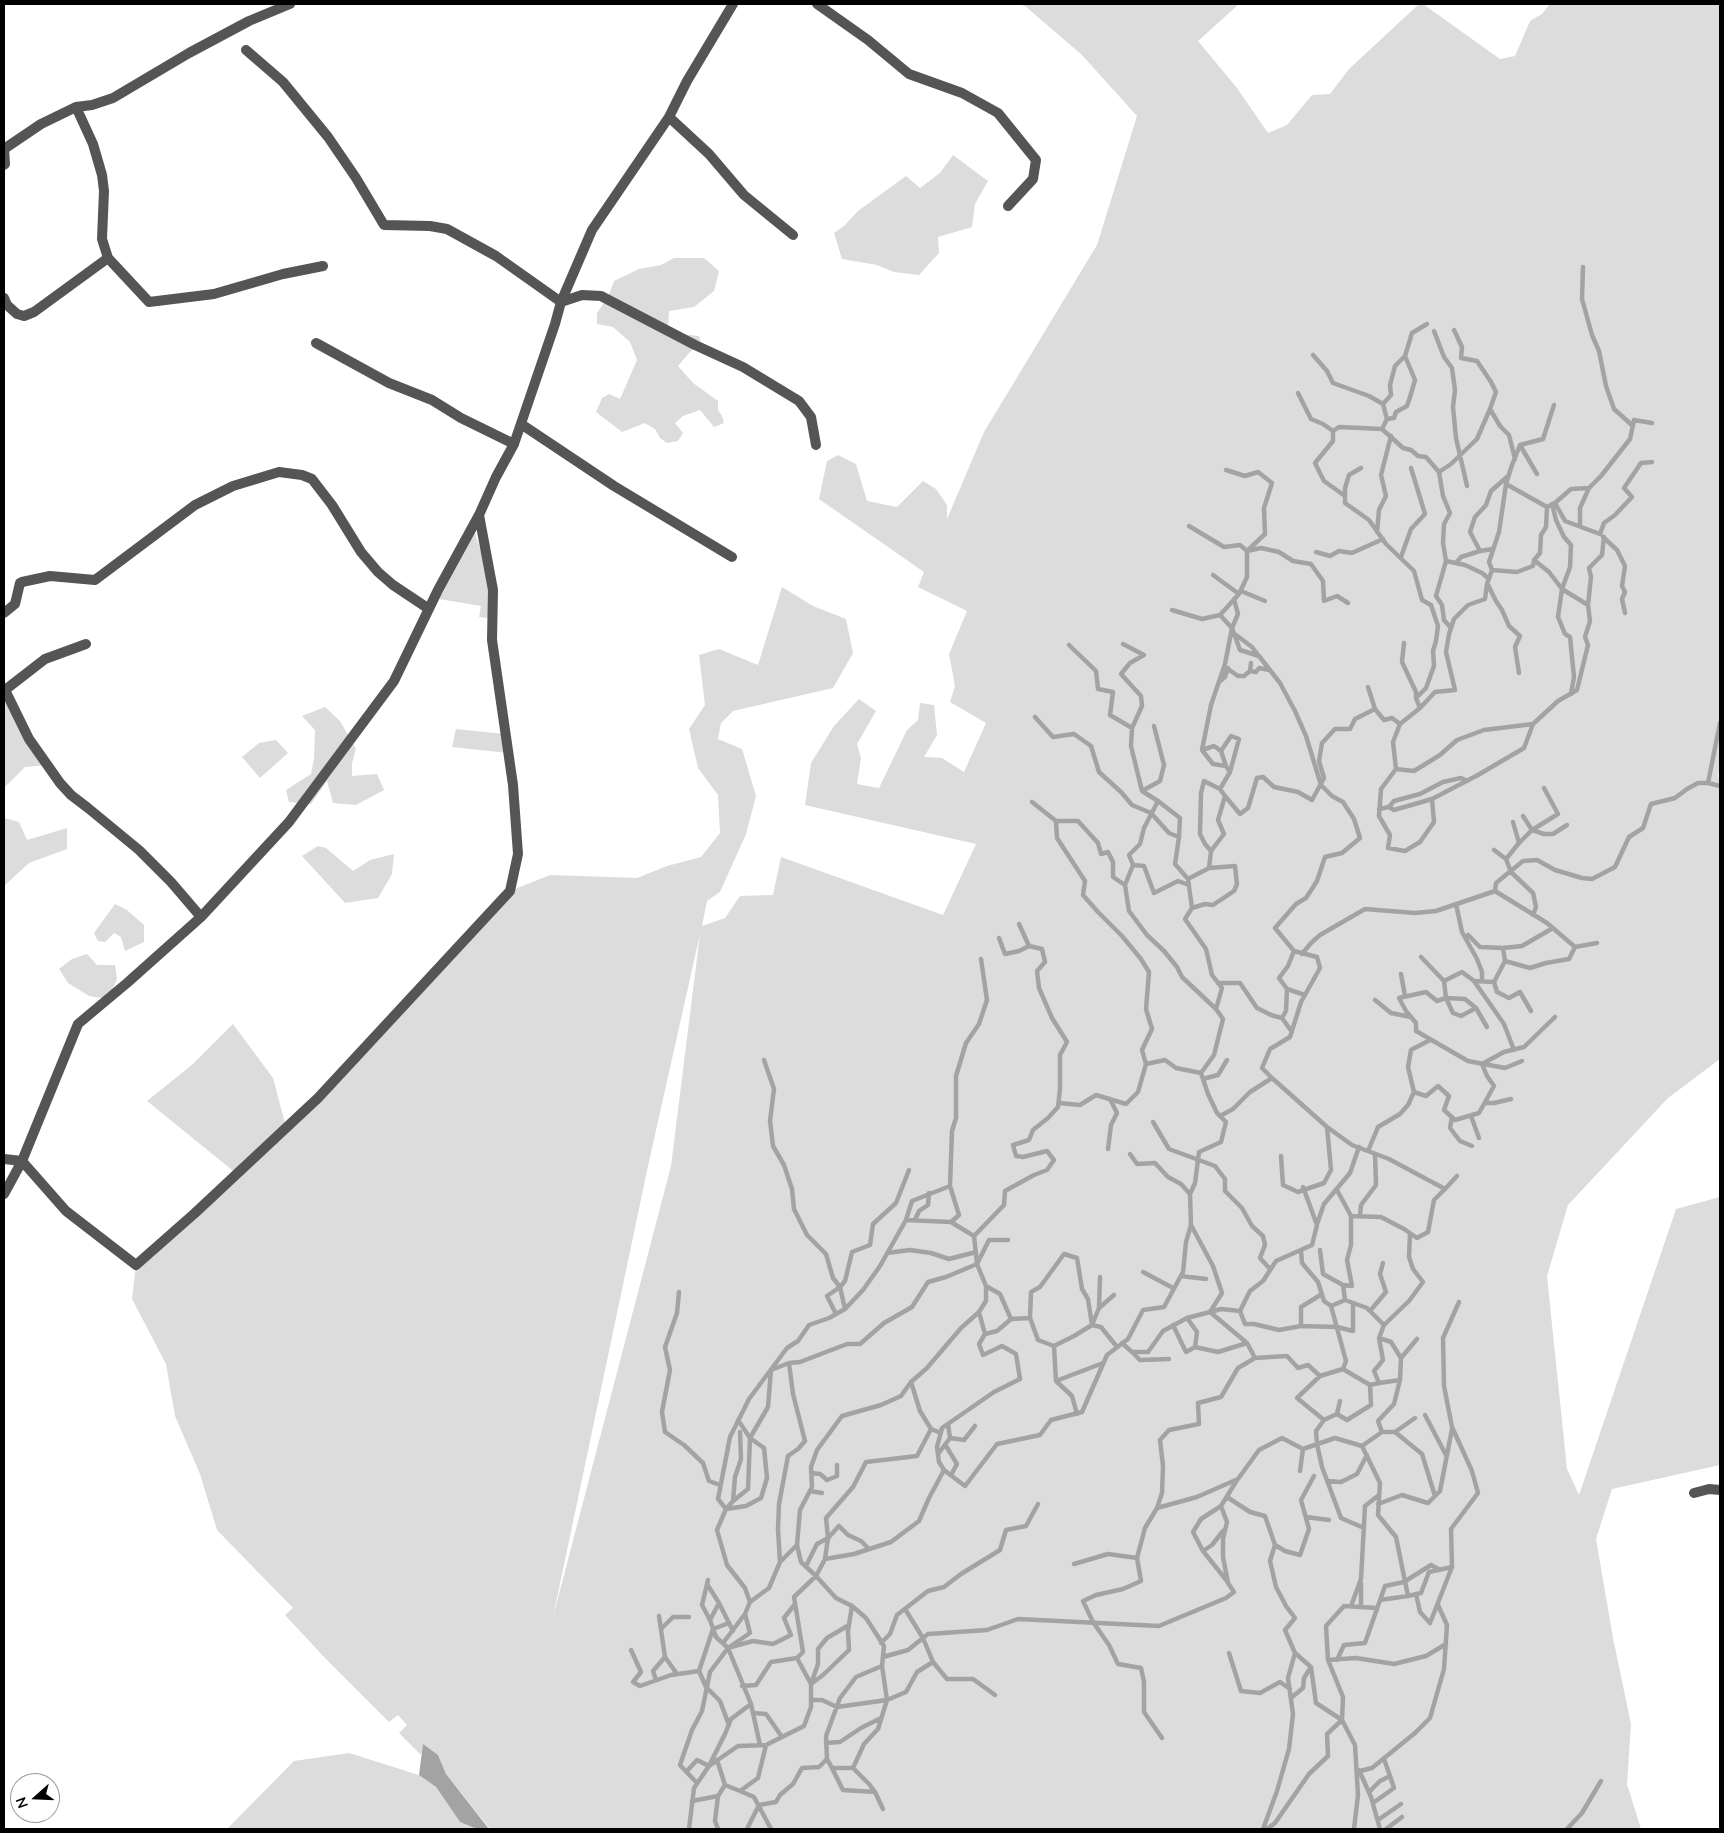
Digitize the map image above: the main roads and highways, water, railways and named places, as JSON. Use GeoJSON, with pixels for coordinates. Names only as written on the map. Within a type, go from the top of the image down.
{"type":"FeatureCollection","features":[{"type":"Feature","properties":{"kind":"waterway"},"geometry":{"type":"LineString","coordinates":[[1583,267],[1582,299],[1592,335],[1599,351],[1606,386],[1614,409],[1633,426]]}},
{"type":"Feature","properties":{"kind":"waterway"},"geometry":{"type":"LineString","coordinates":[[1383,404],[1391,395],[1390,385],[1395,366],[1405,356],[1412,333],[1427,324]]}},
{"type":"Feature","properties":{"kind":"waterway"},"geometry":{"type":"LineString","coordinates":[[1454,330],[1462,347],[1461,358],[1477,361],[1496,392],[1490,409]]}},
{"type":"Feature","properties":{"kind":"waterway"},"geometry":{"type":"LineString","coordinates":[[1434,331],[1444,357],[1452,368],[1455,390],[1453,407],[1456,438],[1467,486]]}},
{"type":"Feature","properties":{"kind":"waterway"},"geometry":{"type":"LineString","coordinates":[[1313,355],[1327,371],[1333,383],[1369,396],[1383,404],[1387,419],[1382,429],[1403,448],[1411,450],[1418,456],[1426,457],[1439,472]]}},
{"type":"Feature","properties":{"kind":"waterway"},"geometry":{"type":"LineString","coordinates":[[1387,419],[1394,418],[1396,412],[1407,406],[1415,380],[1405,356]]}},
{"type":"Feature","properties":{"kind":"waterway"},"geometry":{"type":"LineString","coordinates":[[1298,393],[1311,419],[1333,431]]}},
{"type":"Feature","properties":{"kind":"waterway"},"geometry":{"type":"LineString","coordinates":[[1492,570],[1489,562],[1499,532],[1506,484],[1512,465],[1520,445],[1543,439],[1554,405]]}},
{"type":"Feature","properties":{"kind":"waterway"},"geometry":{"type":"LineString","coordinates":[[1451,628],[1444,620],[1442,605],[1436,596],[1446,561],[1443,543],[1444,524],[1450,513],[1443,496],[1439,472],[1451,464],[1477,439],[1490,409],[1500,426],[1509,435],[1515,459]]}},
{"type":"Feature","properties":{"kind":"waterway"},"geometry":{"type":"LineString","coordinates":[[1555,503],[1571,489],[1589,488],[1601,476],[1630,439],[1634,420],[1652,423]]}},
{"type":"Feature","properties":{"kind":"waterway"},"geometry":{"type":"LineString","coordinates":[[1333,431],[1339,427],[1382,429]]}},
{"type":"Feature","properties":{"kind":"waterway"},"geometry":{"type":"LineString","coordinates":[[1333,431],[1333,441],[1315,463],[1324,481],[1345,496]]}},
{"type":"Feature","properties":{"kind":"waterway"},"geometry":{"type":"LineString","coordinates":[[1377,532],[1379,510],[1386,496],[1381,475],[1391,436]]}},
{"type":"Feature","properties":{"kind":"waterway"},"geometry":{"type":"LineString","coordinates":[[1520,445],[1537,474]]}},
{"type":"Feature","properties":{"kind":"waterway"},"geometry":{"type":"LineString","coordinates":[[1432,799],[1434,822],[1420,842],[1405,851],[1388,848],[1390,835],[1379,816],[1381,789],[1396,769],[1393,742],[1400,724],[1420,708],[1435,692],[1455,690],[1446,652],[1454,619],[1468,605],[1485,599],[1487,584],[1492,570],[1517,572],[1533,566],[1534,560],[1540,553],[1541,535],[1546,527],[1547,507],[1555,503],[1565,521],[1600,534],[1604,523],[1615,515],[1632,497],[1624,488],[1641,463],[1652,462]]}},
{"type":"Feature","properties":{"kind":"waterway"},"geometry":{"type":"LineString","coordinates":[[1361,468],[1349,475],[1345,488],[1345,503],[1369,520],[1386,544],[1414,571],[1422,600],[1431,605],[1438,626],[1433,651],[1434,666],[1426,688],[1416,698],[1420,708]]}},
{"type":"Feature","properties":{"kind":"waterway"},"geometry":{"type":"LineString","coordinates":[[1401,557],[1411,529],[1425,514],[1411,468]]}},
{"type":"Feature","properties":{"kind":"waterway"},"geometry":{"type":"LineString","coordinates":[[1220,615],[1239,594],[1247,577],[1247,551],[1265,534],[1264,508],[1272,483],[1258,472],[1245,476],[1226,470]]}},
{"type":"Feature","properties":{"kind":"waterway"},"geometry":{"type":"LineString","coordinates":[[1480,551],[1470,532],[1475,517],[1486,505],[1491,491],[1507,477]]}},
{"type":"Feature","properties":{"kind":"waterway"},"geometry":{"type":"LineString","coordinates":[[1506,484],[1547,507]]}},
{"type":"Feature","properties":{"kind":"waterway"},"geometry":{"type":"LineString","coordinates":[[1580,526],[1580,508],[1589,488]]}},
{"type":"Feature","properties":{"kind":"waterway"},"geometry":{"type":"LineString","coordinates":[[1552,504],[1556,520],[1564,537],[1571,545],[1570,567],[1562,589],[1558,617],[1565,634],[1570,637],[1574,677],[1571,694]]}},
{"type":"Feature","properties":{"kind":"waterway"},"geometry":{"type":"LineString","coordinates":[[1189,526],[1224,547],[1240,545],[1247,551],[1261,548],[1279,552],[1293,561],[1311,564],[1323,581],[1324,601],[1337,596],[1348,603]]}},
{"type":"Feature","properties":{"kind":"waterway"},"geometry":{"type":"LineString","coordinates":[[1603,537],[1617,550],[1625,566],[1622,586],[1625,592],[1622,599],[1625,613]]}},
{"type":"Feature","properties":{"kind":"waterway"},"geometry":{"type":"LineString","coordinates":[[1396,769],[1414,771],[1440,755],[1457,740],[1484,730],[1533,724],[1558,701],[1577,690],[1588,645],[1585,637],[1590,621],[1588,605],[1591,577],[1589,568],[1602,555],[1604,537]]}},
{"type":"Feature","properties":{"kind":"waterway"},"geometry":{"type":"LineString","coordinates":[[1316,552],[1330,556],[1339,551],[1352,553],[1383,539]]}},
{"type":"Feature","properties":{"kind":"waterway"},"geometry":{"type":"LineString","coordinates":[[1456,563],[1461,557],[1493,549]]}},
{"type":"Feature","properties":{"kind":"waterway"},"geometry":{"type":"LineString","coordinates":[[1534,560],[1549,572],[1562,589],[1588,605]]}},
{"type":"Feature","properties":{"kind":"waterway"},"geometry":{"type":"LineString","coordinates":[[1446,561],[1465,565],[1482,573],[1489,579]]}},
{"type":"Feature","properties":{"kind":"waterway"},"geometry":{"type":"LineString","coordinates":[[1213,575],[1239,594]]}},
{"type":"Feature","properties":{"kind":"waterway"},"geometry":{"type":"LineString","coordinates":[[1488,585],[1509,626],[1520,636],[1515,647],[1519,673]]}},
{"type":"Feature","properties":{"kind":"waterway"},"geometry":{"type":"LineString","coordinates":[[1241,591],[1265,601]]}},
{"type":"Feature","properties":{"kind":"waterway"},"geometry":{"type":"LineString","coordinates":[[1225,796],[1220,789],[1230,772],[1226,766],[1213,764],[1202,750],[1211,705],[1225,664],[1232,628],[1238,614],[1234,599]]}},
{"type":"Feature","properties":{"kind":"waterway"},"geometry":{"type":"LineString","coordinates":[[1172,610],[1202,619],[1220,615],[1232,628],[1240,650],[1259,656],[1280,683],[1295,711],[1306,736],[1321,785],[1332,796],[1343,802],[1354,819],[1360,838],[1342,853],[1325,857],[1317,881],[1306,898],[1296,904],[1275,928],[1294,951],[1288,966],[1279,978],[1287,989],[1286,1011],[1282,1018]]}},
{"type":"Feature","properties":{"kind":"waterway"},"geometry":{"type":"LineString","coordinates":[[1236,635],[1252,647],[1258,655]]}},
{"type":"Feature","properties":{"kind":"waterway"},"geometry":{"type":"LineString","coordinates":[[1404,643],[1402,662],[1416,692],[1416,698]]}},
{"type":"Feature","properties":{"kind":"waterway"},"geometry":{"type":"LineString","coordinates":[[1123,644],[1144,655],[1130,663],[1121,674],[1141,696],[1142,706],[1132,728]]}},
{"type":"Feature","properties":{"kind":"waterway"},"geometry":{"type":"LineString","coordinates":[[1069,645],[1096,671],[1098,689],[1113,692],[1110,715],[1132,728],[1131,746],[1142,791],[1158,801],[1144,828],[1140,844],[1129,855],[1133,865],[1125,885],[1129,911],[1147,935],[1177,967],[1182,977],[1216,1009]]}},
{"type":"Feature","properties":{"kind":"waterway"},"geometry":{"type":"LineString","coordinates":[[1250,671],[1251,663]]}},
{"type":"Feature","properties":{"kind":"waterway"},"geometry":{"type":"LineString","coordinates":[[1219,682],[1225,677],[1228,668]]}},
{"type":"Feature","properties":{"kind":"waterway"},"geometry":{"type":"LineString","coordinates":[[1228,669],[1238,676],[1244,676],[1250,671],[1256,672],[1259,668],[1269,670]]}},
{"type":"Feature","properties":{"kind":"waterway"},"geometry":{"type":"LineString","coordinates":[[1368,687],[1375,709],[1384,720],[1392,718],[1400,724]]}},
{"type":"Feature","properties":{"kind":"waterway"},"geometry":{"type":"LineString","coordinates":[[689,1829],[694,1788],[709,1766],[738,1746],[766,1745],[804,1726],[811,1707],[811,1684],[797,1658],[803,1652],[794,1597],[816,1576],[825,1559],[854,1554],[891,1542],[919,1521],[944,1470],[965,1486],[997,1444],[1040,1435],[1051,1420],[1082,1412],[1107,1355],[1128,1339],[1143,1310],[1164,1307],[1183,1272],[1186,1242],[1191,1225],[1190,1194],[1195,1183],[1199,1152],[1221,1142],[1226,1122],[1217,1113],[1201,1073],[1214,1055],[1223,1019],[1216,1009],[1222,988],[1212,975],[1206,949],[1185,919],[1192,908],[1188,879],[1209,868],[1211,851],[1224,834],[1218,820],[1225,796],[1240,814],[1248,808],[1257,778],[1263,777],[1274,787],[1298,792],[1312,800],[1324,778],[1319,761],[1322,743],[1335,729],[1350,729],[1355,719],[1375,709]]}},
{"type":"Feature","properties":{"kind":"waterway"},"geometry":{"type":"LineString","coordinates":[[1035,717],[1053,737],[1074,734],[1091,746],[1099,772],[1132,805],[1151,813],[1169,833],[1179,837],[1175,864],[1188,879]]}},
{"type":"Feature","properties":{"kind":"waterway"},"geometry":{"type":"LineString","coordinates":[[1495,891],[1496,883],[1523,861],[1537,860],[1555,870],[1592,879],[1615,867],[1629,837],[1643,828],[1651,804],[1675,798],[1698,783],[1708,783],[1720,723]]}},
{"type":"Feature","properties":{"kind":"waterway"},"geometry":{"type":"LineString","coordinates":[[1379,809],[1389,807],[1394,810],[1432,799],[1478,775],[1524,748],[1533,724]]}},
{"type":"Feature","properties":{"kind":"waterway"},"geometry":{"type":"LineString","coordinates":[[1142,791],[1160,781],[1164,765],[1154,726]]}},
{"type":"Feature","properties":{"kind":"waterway"},"geometry":{"type":"LineString","coordinates":[[1221,751],[1231,736],[1239,739],[1230,772]]}},
{"type":"Feature","properties":{"kind":"waterway"},"geometry":{"type":"LineString","coordinates":[[1202,750],[1214,746],[1221,751],[1226,766]]}},
{"type":"Feature","properties":{"kind":"waterway"},"geometry":{"type":"LineString","coordinates":[[1389,807],[1394,801],[1420,794],[1443,782],[1461,778],[1467,781]]}},
{"type":"Feature","properties":{"kind":"waterway"},"geometry":{"type":"LineString","coordinates":[[1211,851],[1200,834],[1201,793],[1204,781],[1220,789]]}},
{"type":"Feature","properties":{"kind":"waterway"},"geometry":{"type":"LineString","coordinates":[[1708,783],[1720,786]]}},
{"type":"Feature","properties":{"kind":"waterway"},"geometry":{"type":"LineString","coordinates":[[1532,830],[1558,814],[1544,788]]}},
{"type":"Feature","properties":{"kind":"waterway"},"geometry":{"type":"LineString","coordinates":[[1158,801],[1180,818],[1179,837]]}},
{"type":"Feature","properties":{"kind":"waterway"},"geometry":{"type":"LineString","coordinates":[[1032,802],[1056,821],[1078,821],[1098,843],[1101,854],[1108,852],[1113,862],[1113,877],[1125,885]]}},
{"type":"Feature","properties":{"kind":"waterway"},"geometry":{"type":"LineString","coordinates":[[1519,843],[1532,830],[1523,816]]}},
{"type":"Feature","properties":{"kind":"waterway"},"geometry":{"type":"LineString","coordinates":[[1056,821],[1057,838],[1085,881],[1083,895],[1122,936],[1149,972],[1146,1009],[1152,1029],[1142,1050],[1146,1064],[1165,1060],[1176,1068],[1201,1073]]}},
{"type":"Feature","properties":{"kind":"waterway"},"geometry":{"type":"LineString","coordinates":[[1506,859],[1519,843],[1513,822]]}},
{"type":"Feature","properties":{"kind":"waterway"},"geometry":{"type":"LineString","coordinates":[[1532,830],[1544,834],[1553,834],[1567,825]]}},
{"type":"Feature","properties":{"kind":"waterway"},"geometry":{"type":"LineString","coordinates":[[1494,850],[1506,859],[1511,872],[1533,893],[1536,907],[1533,915]]}},
{"type":"Feature","properties":{"kind":"waterway"},"geometry":{"type":"LineString","coordinates":[[1133,865],[1144,866],[1154,893],[1178,881],[1189,885]]}},
{"type":"Feature","properties":{"kind":"waterway"},"geometry":{"type":"LineString","coordinates":[[1192,908],[1205,904],[1213,905],[1234,891],[1237,884],[1235,866],[1209,868]]}},
{"type":"Feature","properties":{"kind":"waterway"},"geometry":{"type":"LineString","coordinates":[[1302,954],[1320,935],[1365,909],[1415,913],[1436,911],[1495,891],[1547,923],[1575,947]]}},
{"type":"Feature","properties":{"kind":"waterway"},"geometry":{"type":"LineString","coordinates":[[1456,904],[1462,932],[1477,959],[1482,972],[1482,981]]}},
{"type":"Feature","properties":{"kind":"waterway"},"geometry":{"type":"LineString","coordinates":[[944,1470],[939,1462],[937,1447],[942,1428],[994,1392],[1020,1379],[1016,1354],[1002,1346],[983,1355],[979,1344],[985,1334],[979,1312],[986,1301],[986,1286],[977,1264],[974,1236],[1004,1205],[1005,1191],[1047,1170],[1054,1160],[1047,1151],[1023,1157],[1016,1156],[1013,1145],[1029,1140],[1033,1130],[1058,1107],[1060,1055],[1067,1042],[1052,1018],[1039,988],[1037,971],[1045,962],[1042,949],[1029,946],[1019,924]]}},
{"type":"Feature","properties":{"kind":"waterway"},"geometry":{"type":"LineString","coordinates":[[1505,961],[1503,948],[1522,946],[1553,928]]}},
{"type":"Feature","properties":{"kind":"waterway"},"geometry":{"type":"LineString","coordinates":[[1468,935],[1480,947],[1503,948]]}},
{"type":"Feature","properties":{"kind":"waterway"},"geometry":{"type":"LineString","coordinates":[[999,938],[1005,954],[1019,951],[1029,946]]}},
{"type":"Feature","properties":{"kind":"waterway"},"geometry":{"type":"LineString","coordinates":[[1522,1061],[1505,1068],[1468,1061],[1416,1031],[1416,1023],[1406,1011],[1399,998],[1426,992],[1437,1001],[1446,998],[1444,981],[1462,972],[1474,981],[1494,982],[1505,961],[1530,968],[1569,959],[1575,947],[1597,943]]}},
{"type":"Feature","properties":{"kind":"waterway"},"geometry":{"type":"LineString","coordinates":[[1272,1078],[1262,1068],[1270,1049],[1290,1037],[1301,1002],[1320,968],[1317,957],[1294,951]]}},
{"type":"Feature","properties":{"kind":"waterway"},"geometry":{"type":"LineString","coordinates":[[1421,957],[1444,981]]}},
{"type":"Feature","properties":{"kind":"waterway"},"geometry":{"type":"LineString","coordinates":[[951,1222],[959,1215],[950,1186],[952,1131],[956,1118],[956,1076],[966,1043],[979,1024],[987,1000],[981,959]]}},
{"type":"Feature","properties":{"kind":"waterway"},"geometry":{"type":"LineString","coordinates":[[1401,974],[1405,996]]}},
{"type":"Feature","properties":{"kind":"waterway"},"geometry":{"type":"LineString","coordinates":[[1474,981],[1504,1024],[1514,1050]]}},
{"type":"Feature","properties":{"kind":"waterway"},"geometry":{"type":"LineString","coordinates":[[1494,982],[1497,992],[1509,998],[1520,992],[1531,1011]]}},
{"type":"Feature","properties":{"kind":"waterway"},"geometry":{"type":"LineString","coordinates":[[1218,983],[1240,983],[1257,1008],[1282,1018],[1292,1032]]}},
{"type":"Feature","properties":{"kind":"waterway"},"geometry":{"type":"LineString","coordinates":[[1287,989],[1305,995]]}},
{"type":"Feature","properties":{"kind":"waterway"},"geometry":{"type":"LineString","coordinates":[[1446,998],[1465,999],[1476,1008],[1487,1027]]}},
{"type":"Feature","properties":{"kind":"waterway"},"geometry":{"type":"LineString","coordinates":[[1446,998],[1453,1013],[1461,1016],[1476,1008]]}},
{"type":"Feature","properties":{"kind":"waterway"},"geometry":{"type":"LineString","coordinates":[[1375,1000],[1391,1013],[1411,1017]]}},
{"type":"Feature","properties":{"kind":"waterway"},"geometry":{"type":"LineString","coordinates":[[1414,1092],[1426,1096],[1438,1086],[1449,1096],[1444,1110],[1455,1120],[1479,1113],[1494,1086],[1482,1064],[1504,1052],[1524,1047],[1555,1017]]}},
{"type":"Feature","properties":{"kind":"waterway"},"geometry":{"type":"LineString","coordinates":[[1368,1151],[1378,1127],[1400,1114],[1408,1105],[1414,1092],[1408,1067],[1411,1050],[1430,1040]]}},
{"type":"Feature","properties":{"kind":"waterway"},"geometry":{"type":"LineString","coordinates":[[764,1060],[774,1089],[770,1121],[773,1146],[784,1165],[792,1189],[794,1209],[807,1235],[826,1254],[833,1278],[840,1287],[845,1309]]}},
{"type":"Feature","properties":{"kind":"waterway"},"geometry":{"type":"LineString","coordinates":[[1203,1079],[1218,1075],[1227,1060]]}},
{"type":"Feature","properties":{"kind":"waterway"},"geometry":{"type":"LineString","coordinates":[[1059,1103],[1080,1105],[1096,1095],[1126,1104],[1138,1092],[1146,1064]]}},
{"type":"Feature","properties":{"kind":"waterway"},"geometry":{"type":"LineString","coordinates":[[1220,1116],[1233,1109],[1250,1092],[1272,1078],[1327,1127],[1352,1145],[1389,1159],[1445,1189],[1457,1176]]}},
{"type":"Feature","properties":{"kind":"waterway"},"geometry":{"type":"LineString","coordinates":[[1108,1149],[1111,1125],[1117,1113],[1110,1099]]}},
{"type":"Feature","properties":{"kind":"waterway"},"geometry":{"type":"LineString","coordinates":[[1485,1103],[1511,1099]]}},
{"type":"Feature","properties":{"kind":"waterway"},"geometry":{"type":"LineString","coordinates":[[1471,1116],[1479,1138]]}},
{"type":"Feature","properties":{"kind":"waterway"},"geometry":{"type":"LineString","coordinates":[[1452,1117],[1450,1128],[1460,1141],[1472,1146]]}},
{"type":"Feature","properties":{"kind":"waterway"},"geometry":{"type":"LineString","coordinates":[[1153,1122],[1169,1149],[1215,1166],[1225,1179],[1225,1191],[1242,1208],[1252,1226],[1263,1236],[1265,1245],[1260,1258],[1270,1269]]}},
{"type":"Feature","properties":{"kind":"waterway"},"geometry":{"type":"LineString","coordinates":[[1281,1156],[1283,1185],[1298,1192],[1324,1183],[1331,1170],[1327,1127]]}},
{"type":"Feature","properties":{"kind":"waterway"},"geometry":{"type":"LineString","coordinates":[[1317,1224],[1324,1204],[1350,1173],[1359,1147]]}},
{"type":"Feature","properties":{"kind":"waterway"},"geometry":{"type":"LineString","coordinates":[[1130,1154],[1137,1164],[1155,1163],[1168,1177],[1181,1184],[1190,1194]]}},
{"type":"Feature","properties":{"kind":"waterway"},"geometry":{"type":"LineString","coordinates":[[1360,1216],[1361,1205],[1376,1185],[1375,1154]]}},
{"type":"Feature","properties":{"kind":"waterway"},"geometry":{"type":"LineString","coordinates":[[836,1314],[827,1296],[845,1281],[852,1252],[870,1245],[873,1224],[896,1203],[909,1170]]}},
{"type":"Feature","properties":{"kind":"waterway"},"geometry":{"type":"LineString","coordinates":[[906,1220],[912,1201],[950,1186]]}},
{"type":"Feature","properties":{"kind":"waterway"},"geometry":{"type":"LineString","coordinates":[[1303,1187],[1317,1225],[1312,1245],[1276,1261],[1263,1281],[1250,1291],[1240,1311],[1221,1309],[1210,1312],[1247,1343],[1255,1358],[1287,1356],[1298,1368],[1308,1365],[1320,1376]]}},
{"type":"Feature","properties":{"kind":"waterway"},"geometry":{"type":"LineString","coordinates":[[1343,1285],[1352,1286],[1347,1260],[1351,1245],[1351,1216],[1381,1217],[1417,1238],[1428,1232],[1434,1200],[1445,1189]]}},
{"type":"Feature","properties":{"kind":"waterway"},"geometry":{"type":"LineString","coordinates":[[1337,1190],[1351,1216]]}},
{"type":"Feature","properties":{"kind":"waterway"},"geometry":{"type":"LineString","coordinates":[[915,1220],[919,1211],[928,1205],[929,1193]]}},
{"type":"Feature","properties":{"kind":"waterway"},"geometry":{"type":"LineString","coordinates":[[750,1602],[745,1588],[727,1565],[717,1530],[726,1509],[718,1499],[730,1437],[749,1399],[787,1348],[798,1341],[809,1325],[829,1318],[845,1309],[863,1290],[880,1266],[906,1220],[951,1222],[974,1236]]}},
{"type":"Feature","properties":{"kind":"waterway"},"geometry":{"type":"LineString","coordinates":[[1122,1343],[1132,1352],[1148,1352],[1163,1331],[1187,1318],[1210,1312],[1222,1293],[1213,1266],[1191,1225]]}},
{"type":"Feature","properties":{"kind":"waterway"},"geometry":{"type":"LineString","coordinates":[[1345,1300],[1367,1308],[1384,1325],[1409,1301],[1423,1282],[1413,1269],[1409,1257],[1410,1233]]}},
{"type":"Feature","properties":{"kind":"waterway"},"geometry":{"type":"LineString","coordinates":[[726,1509],[746,1506],[761,1498],[767,1478],[764,1448],[750,1438],[768,1407],[771,1370],[789,1363],[800,1362],[847,1344],[860,1344],[884,1323],[912,1307],[928,1282],[946,1277],[977,1264],[989,1240],[1008,1240]]}},
{"type":"Feature","properties":{"kind":"waterway"},"geometry":{"type":"LineString","coordinates":[[887,1253],[910,1250],[931,1253],[949,1259],[976,1252]]}},
{"type":"Feature","properties":{"kind":"waterway"},"geometry":{"type":"LineString","coordinates":[[1301,1250],[1302,1263],[1318,1282],[1324,1301],[1331,1306]]}},
{"type":"Feature","properties":{"kind":"waterway"},"geometry":{"type":"LineString","coordinates":[[1320,1250],[1323,1274],[1343,1285],[1345,1300],[1331,1306],[1346,1361],[1343,1369],[1320,1376],[1297,1398],[1324,1420],[1316,1431],[1317,1444],[1322,1467],[1341,1518],[1364,1528]]}},
{"type":"Feature","properties":{"kind":"waterway"},"geometry":{"type":"LineString","coordinates":[[985,1334],[997,1331],[1011,1319],[1030,1318],[1031,1292],[1040,1287],[1064,1254],[1077,1258],[1082,1289],[1088,1299],[1092,1325],[1101,1327],[1117,1347]]}},
{"type":"Feature","properties":{"kind":"waterway"},"geometry":{"type":"LineString","coordinates":[[1370,1311],[1386,1292],[1380,1274],[1383,1263]]}},
{"type":"Feature","properties":{"kind":"waterway"},"geometry":{"type":"LineString","coordinates":[[1143,1272],[1173,1288]]}},
{"type":"Feature","properties":{"kind":"waterway"},"geometry":{"type":"LineString","coordinates":[[1181,1276],[1206,1279]]}},
{"type":"Feature","properties":{"kind":"waterway"},"geometry":{"type":"LineString","coordinates":[[1099,1308],[1100,1277]]}},
{"type":"Feature","properties":{"kind":"waterway"},"geometry":{"type":"LineString","coordinates":[[986,1286],[1000,1294],[1011,1319]]}},
{"type":"Feature","properties":{"kind":"waterway"},"geometry":{"type":"LineString","coordinates":[[679,1292],[677,1313],[665,1347],[670,1370],[662,1412],[665,1432],[684,1445],[703,1463],[709,1481],[720,1485]]}},
{"type":"Feature","properties":{"kind":"waterway"},"geometry":{"type":"LineString","coordinates":[[1240,1311],[1245,1324],[1254,1324],[1279,1330],[1301,1326],[1301,1307],[1322,1294]]}},
{"type":"Feature","properties":{"kind":"waterway"},"geometry":{"type":"LineString","coordinates":[[1054,1346],[1092,1325],[1099,1308],[1114,1295]]}},
{"type":"Feature","properties":{"kind":"waterway"},"geometry":{"type":"LineString","coordinates":[[1416,1594],[1420,1612],[1430,1623],[1452,1567],[1451,1529],[1478,1493],[1472,1471],[1452,1427],[1444,1386],[1443,1338],[1459,1302]]}},
{"type":"Feature","properties":{"kind":"waterway"},"geometry":{"type":"LineString","coordinates":[[1301,1326],[1337,1327],[1353,1331],[1353,1303]]}},
{"type":"Feature","properties":{"kind":"waterway"},"geometry":{"type":"LineString","coordinates":[[747,1829],[759,1805],[776,1802],[780,1795],[793,1784],[802,1768],[819,1767],[827,1759],[826,1736],[840,1698],[856,1677],[882,1666],[884,1646],[866,1618],[852,1606],[836,1598],[801,1562],[797,1545],[800,1510],[812,1487],[811,1467],[817,1450],[842,1416],[881,1405],[901,1396],[911,1382],[927,1368],[961,1328],[979,1312]]}},
{"type":"Feature","properties":{"kind":"waterway"},"geometry":{"type":"LineString","coordinates":[[1030,1318],[1038,1340],[1054,1346],[1056,1381],[1072,1396],[1077,1414]]}},
{"type":"Feature","properties":{"kind":"waterway"},"geometry":{"type":"LineString","coordinates":[[1187,1318],[1197,1332],[1195,1347]]}},
{"type":"Feature","properties":{"kind":"waterway"},"geometry":{"type":"LineString","coordinates":[[1173,1325],[1186,1352],[1195,1347],[1218,1352],[1247,1343]]}},
{"type":"Feature","properties":{"kind":"waterway"},"geometry":{"type":"LineString","coordinates":[[1384,1325],[1379,1338],[1391,1342],[1401,1358]]}},
{"type":"Feature","properties":{"kind":"waterway"},"geometry":{"type":"LineString","coordinates":[[1370,1385],[1379,1383],[1374,1371],[1383,1360],[1379,1338]]}},
{"type":"Feature","properties":{"kind":"waterway"},"geometry":{"type":"LineString","coordinates":[[1382,1432],[1378,1421],[1394,1404],[1400,1380],[1401,1358],[1417,1339]]}},
{"type":"Feature","properties":{"kind":"waterway"},"geometry":{"type":"LineString","coordinates":[[1132,1352],[1140,1360],[1169,1359]]}},
{"type":"Feature","properties":{"kind":"waterway"},"geometry":{"type":"LineString","coordinates":[[1157,1508],[1162,1493],[1163,1466],[1160,1440],[1169,1430],[1199,1424],[1198,1403],[1221,1397],[1238,1368],[1255,1358]]}},
{"type":"Feature","properties":{"kind":"waterway"},"geometry":{"type":"LineString","coordinates":[[780,1562],[779,1504],[788,1456],[805,1441],[793,1394],[789,1363]]}},
{"type":"Feature","properties":{"kind":"waterway"},"geometry":{"type":"LineString","coordinates":[[1056,1381],[1103,1363]]}},
{"type":"Feature","properties":{"kind":"waterway"},"geometry":{"type":"LineString","coordinates":[[1337,1414],[1347,1420],[1371,1405],[1370,1385],[1343,1369]]}},
{"type":"Feature","properties":{"kind":"waterway"},"geometry":{"type":"LineString","coordinates":[[1379,1383],[1400,1380]]}},
{"type":"Feature","properties":{"kind":"waterway"},"geometry":{"type":"LineString","coordinates":[[911,1382],[920,1411],[931,1429],[941,1433]]}},
{"type":"Feature","properties":{"kind":"waterway"},"geometry":{"type":"LineString","coordinates":[[1324,1420],[1337,1414],[1340,1401]]}},
{"type":"Feature","properties":{"kind":"waterway"},"geometry":{"type":"LineString","coordinates":[[1425,1415],[1446,1455]]}},
{"type":"Feature","properties":{"kind":"waterway"},"geometry":{"type":"LineString","coordinates":[[1380,1600],[1408,1596],[1396,1537],[1378,1515],[1380,1483],[1362,1446],[1382,1432],[1395,1432],[1415,1418]]}},
{"type":"Feature","properties":{"kind":"waterway"},"geometry":{"type":"LineString","coordinates":[[726,1509],[748,1489],[750,1438],[738,1420]]}},
{"type":"Feature","properties":{"kind":"waterway"},"geometry":{"type":"LineString","coordinates":[[938,1454],[950,1438],[948,1424]]}},
{"type":"Feature","properties":{"kind":"waterway"},"geometry":{"type":"LineString","coordinates":[[950,1438],[964,1440],[975,1426]]}},
{"type":"Feature","properties":{"kind":"waterway"},"geometry":{"type":"LineString","coordinates":[[825,1559],[828,1538],[826,1518],[853,1487],[866,1462],[917,1456],[931,1429]]}},
{"type":"Feature","properties":{"kind":"waterway"},"geometry":{"type":"LineString","coordinates":[[1378,1504],[1402,1495],[1428,1503],[1440,1491],[1452,1429]]}},
{"type":"Feature","properties":{"kind":"waterway"},"geometry":{"type":"LineString","coordinates":[[733,1501],[735,1477],[741,1459],[740,1432]]}},
{"type":"Feature","properties":{"kind":"waterway"},"geometry":{"type":"LineString","coordinates":[[1395,1432],[1422,1454],[1435,1496]]}},
{"type":"Feature","properties":{"kind":"waterway"},"geometry":{"type":"LineString","coordinates":[[1162,1738],[1144,1712],[1144,1682],[1141,1668],[1118,1664],[1083,1601],[1096,1595],[1123,1589],[1141,1581],[1137,1558],[1145,1528],[1157,1508],[1197,1497],[1238,1479],[1259,1450],[1282,1438],[1303,1449],[1335,1438],[1362,1446]]}},
{"type":"Feature","properties":{"kind":"waterway"},"geometry":{"type":"LineString","coordinates":[[946,1446],[957,1464],[951,1475]]}},
{"type":"Feature","properties":{"kind":"waterway"},"geometry":{"type":"LineString","coordinates":[[1300,1471],[1303,1449]]}},
{"type":"Feature","properties":{"kind":"waterway"},"geometry":{"type":"LineString","coordinates":[[1327,1481],[1341,1482],[1357,1474],[1367,1455]]}},
{"type":"Feature","properties":{"kind":"waterway"},"geometry":{"type":"LineString","coordinates":[[811,1473],[820,1474],[827,1480],[837,1476],[837,1465]]}},
{"type":"Feature","properties":{"kind":"waterway"},"geometry":{"type":"LineString","coordinates":[[1275,1545],[1285,1551],[1300,1555],[1309,1529],[1301,1500],[1314,1476]]}},
{"type":"Feature","properties":{"kind":"waterway"},"geometry":{"type":"LineString","coordinates":[[883,1657],[908,1650],[928,1634],[987,1630],[1018,1619],[1159,1626],[1226,1598],[1234,1592],[1228,1583],[1223,1557],[1223,1539],[1227,1522],[1221,1506],[1237,1480]]}},
{"type":"Feature","properties":{"kind":"waterway"},"geometry":{"type":"LineString","coordinates":[[810,1491],[822,1493]]}},
{"type":"Feature","properties":{"kind":"waterway"},"geometry":{"type":"LineString","coordinates":[[1351,1606],[1361,1579],[1365,1506],[1379,1495]]}},
{"type":"Feature","properties":{"kind":"waterway"},"geometry":{"type":"LineString","coordinates":[[1227,1497],[1250,1512],[1265,1516],[1275,1545],[1270,1561],[1276,1587],[1295,1618],[1285,1630],[1295,1653],[1311,1667],[1316,1703],[1342,1720],[1327,1734],[1328,1756],[1309,1774],[1275,1823],[1267,1829]]}},
{"type":"Feature","properties":{"kind":"waterway"},"geometry":{"type":"LineString","coordinates":[[881,1643],[890,1634],[897,1615],[928,1591],[944,1587],[1000,1550],[1006,1530],[1026,1526],[1038,1504]]}},
{"type":"Feature","properties":{"kind":"waterway"},"geometry":{"type":"LineString","coordinates":[[1221,1506],[1201,1519],[1193,1532],[1203,1551],[1227,1581]]}},
{"type":"Feature","properties":{"kind":"waterway"},"geometry":{"type":"LineString","coordinates":[[1306,1517],[1329,1520]]}},
{"type":"Feature","properties":{"kind":"waterway"},"geometry":{"type":"LineString","coordinates":[[806,1566],[817,1544],[828,1538],[839,1526],[848,1535],[861,1541],[869,1549]]}},
{"type":"Feature","properties":{"kind":"waterway"},"geometry":{"type":"LineString","coordinates":[[1203,1551],[1212,1545],[1223,1531]]}},
{"type":"Feature","properties":{"kind":"waterway"},"geometry":{"type":"LineString","coordinates":[[697,1783],[680,1765],[692,1730],[702,1711],[710,1672],[728,1648],[750,1633],[745,1614],[750,1602],[769,1588],[780,1562],[797,1545]]}},
{"type":"Feature","properties":{"kind":"waterway"},"geometry":{"type":"LineString","coordinates":[[1074,1564],[1108,1554],[1137,1558]]}},
{"type":"Feature","properties":{"kind":"waterway"},"geometry":{"type":"LineString","coordinates":[[1337,1660],[1344,1645],[1365,1643],[1385,1586],[1404,1582],[1431,1565],[1440,1570]]}},
{"type":"Feature","properties":{"kind":"waterway"},"geometry":{"type":"LineString","coordinates":[[1408,1596],[1421,1593],[1429,1572],[1452,1567]]}},
{"type":"Feature","properties":{"kind":"waterway"},"geometry":{"type":"LineString","coordinates":[[708,1580],[702,1605],[716,1637],[728,1648],[751,1704],[760,1745]]}},
{"type":"Feature","properties":{"kind":"waterway"},"geometry":{"type":"LineString","coordinates":[[1361,1583],[1361,1607]]}},
{"type":"Feature","properties":{"kind":"waterway"},"geometry":{"type":"LineString","coordinates":[[707,1584],[733,1631]]}},
{"type":"Feature","properties":{"kind":"waterway"},"geometry":{"type":"LineString","coordinates":[[710,1620],[719,1603]]}},
{"type":"Feature","properties":{"kind":"waterway"},"geometry":{"type":"LineString","coordinates":[[731,1647],[753,1641],[773,1644],[791,1635],[784,1618],[795,1604]]}},
{"type":"Feature","properties":{"kind":"waterway"},"geometry":{"type":"LineString","coordinates":[[1360,1771],[1372,1768],[1415,1733],[1430,1718],[1444,1669],[1447,1625],[1438,1605]]}},
{"type":"Feature","properties":{"kind":"waterway"},"geometry":{"type":"LineString","coordinates":[[811,1684],[849,1650],[848,1631],[852,1606]]}},
{"type":"Feature","properties":{"kind":"waterway"},"geometry":{"type":"LineString","coordinates":[[1354,1829],[1358,1795],[1355,1745],[1342,1720],[1343,1697],[1328,1660],[1326,1626],[1344,1606],[1377,1608]]}},
{"type":"Feature","properties":{"kind":"waterway"},"geometry":{"type":"LineString","coordinates":[[811,1700],[822,1700],[837,1707],[887,1700],[906,1692],[917,1672],[933,1662],[923,1638],[905,1609]]}},
{"type":"Feature","properties":{"kind":"waterway"},"geometry":{"type":"LineString","coordinates":[[723,1643],[745,1614]]}},
{"type":"Feature","properties":{"kind":"waterway"},"geometry":{"type":"LineString","coordinates":[[659,1616],[665,1657],[677,1674]]}},
{"type":"Feature","properties":{"kind":"waterway"},"geometry":{"type":"LineString","coordinates":[[661,1629],[673,1617],[689,1617]]}},
{"type":"Feature","properties":{"kind":"waterway"},"geometry":{"type":"LineString","coordinates":[[699,1671],[713,1629],[729,1623]]}},
{"type":"Feature","properties":{"kind":"waterway"},"geometry":{"type":"LineString","coordinates":[[811,1684],[818,1664],[818,1649],[827,1638],[849,1625]]}},
{"type":"Feature","properties":{"kind":"waterway"},"geometry":{"type":"LineString","coordinates":[[1328,1660],[1356,1658],[1394,1664],[1426,1656],[1446,1644]]}},
{"type":"Feature","properties":{"kind":"waterway"},"geometry":{"type":"LineString","coordinates":[[631,1650],[641,1672],[633,1682],[640,1686],[671,1675],[699,1671],[706,1687],[720,1701],[729,1725]]}},
{"type":"Feature","properties":{"kind":"waterway"},"geometry":{"type":"LineString","coordinates":[[1229,1653],[1241,1691],[1260,1693],[1280,1682],[1290,1689]]}},
{"type":"Feature","properties":{"kind":"waterway"},"geometry":{"type":"LineString","coordinates":[[1263,1829],[1277,1791],[1289,1749],[1293,1714],[1288,1678],[1295,1653]]}},
{"type":"Feature","properties":{"kind":"waterway"},"geometry":{"type":"LineString","coordinates":[[656,1680],[653,1671],[665,1657]]}},
{"type":"Feature","properties":{"kind":"waterway"},"geometry":{"type":"LineString","coordinates":[[742,1686],[756,1685],[771,1662],[797,1658]]}},
{"type":"Feature","properties":{"kind":"waterway"},"geometry":{"type":"LineString","coordinates":[[933,1662],[947,1679],[973,1679],[995,1695]]}},
{"type":"Feature","properties":{"kind":"waterway"},"geometry":{"type":"LineString","coordinates":[[853,1768],[864,1744],[878,1729],[887,1700],[882,1666]]}},
{"type":"Feature","properties":{"kind":"waterway"},"geometry":{"type":"LineString","coordinates":[[1291,1698],[1303,1688],[1304,1678],[1311,1667]]}},
{"type":"Feature","properties":{"kind":"waterway"},"geometry":{"type":"LineString","coordinates":[[687,1771],[697,1760],[709,1766],[731,1719],[751,1704]]}},
{"type":"Feature","properties":{"kind":"waterway"},"geometry":{"type":"LineString","coordinates":[[753,1713],[766,1714],[782,1737]]}},
{"type":"Feature","properties":{"kind":"waterway"},"geometry":{"type":"LineString","coordinates":[[826,1743],[840,1742],[881,1718]]}},
{"type":"Feature","properties":{"kind":"waterway"},"geometry":{"type":"LineString","coordinates":[[725,1785],[740,1791],[758,1778],[766,1745]]}},
{"type":"Feature","properties":{"kind":"waterway"},"geometry":{"type":"LineString","coordinates":[[827,1759],[832,1768],[853,1768],[875,1792],[883,1809]]}},
{"type":"Feature","properties":{"kind":"waterway"},"geometry":{"type":"LineString","coordinates":[[1369,1792],[1380,1781],[1390,1776],[1384,1759]]}},
{"type":"Feature","properties":{"kind":"waterway"},"geometry":{"type":"LineString","coordinates":[[692,1801],[718,1796],[725,1785],[717,1760]]}},
{"type":"Feature","properties":{"kind":"waterway"},"geometry":{"type":"LineString","coordinates":[[832,1768],[843,1790],[875,1792]]}},
{"type":"Feature","properties":{"kind":"waterway"},"geometry":{"type":"LineString","coordinates":[[1359,1770],[1371,1797],[1380,1829]]}},
{"type":"Feature","properties":{"kind":"waterway"},"geometry":{"type":"LineString","coordinates":[[1373,1803],[1394,1788],[1390,1776]]}},
{"type":"Feature","properties":{"kind":"waterway"},"geometry":{"type":"LineString","coordinates":[[1567,1829],[1582,1813],[1601,1781]]}},
{"type":"Feature","properties":{"kind":"waterway"},"geometry":{"type":"LineString","coordinates":[[740,1791],[754,1797],[771,1829]]}},
{"type":"Feature","properties":{"kind":"waterway"},"geometry":{"type":"LineString","coordinates":[[718,1796],[715,1821],[718,1829]]}},
{"type":"Feature","properties":{"kind":"waterway"},"geometry":{"type":"LineString","coordinates":[[1378,1820],[1401,1804]]}},
{"type":"Feature","properties":{"kind":"waterway"},"geometry":{"type":"LineString","coordinates":[[1386,1829],[1402,1817]]}}]}
